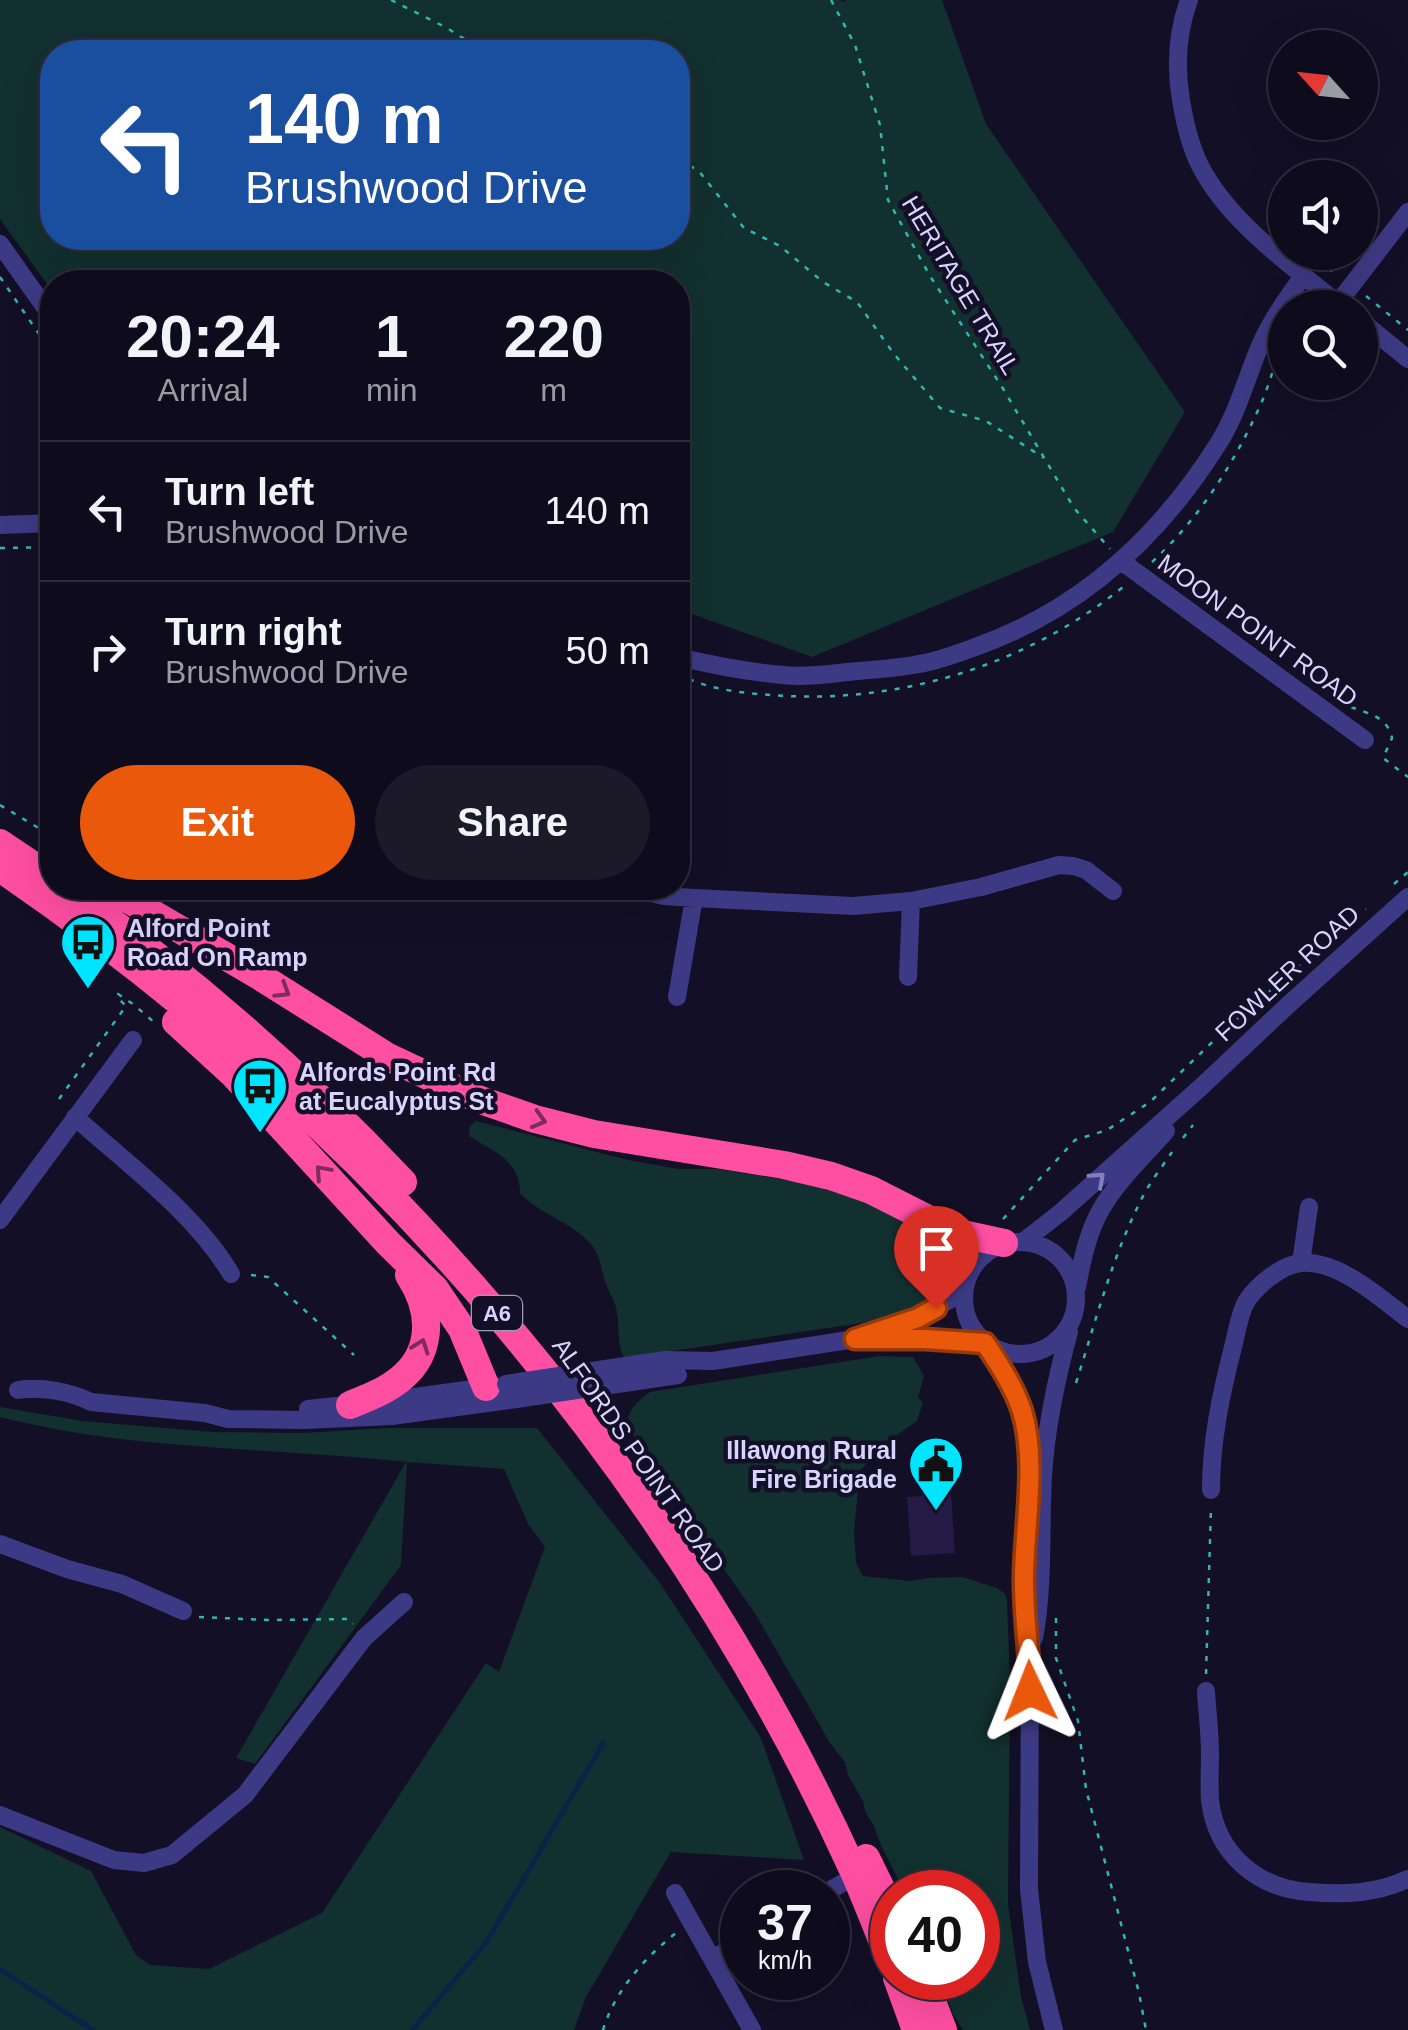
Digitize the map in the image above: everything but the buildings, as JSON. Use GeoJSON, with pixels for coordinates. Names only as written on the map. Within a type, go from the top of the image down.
{"type":"FeatureCollection","features":[{"type":"Feature","properties":{"kind":"highway"},"geometry":{"type":"LineString","coordinates":[[0,824],[40,848]]}},
{"type":"Feature","properties":{"kind":"highway"},"geometry":{"type":"LineString","coordinates":[[0,842],[40,870]]}},
{"type":"Feature","properties":{"kind":"highway","name":"ALFORDS POINT ROAD"},"geometry":{"type":"LineString","coordinates":[[0,868],[40,896]]}},
{"type":"Feature","properties":{"kind":"highway"},"geometry":{"type":"LineString","coordinates":[[0,883],[104,961],[234,1075],[446,1303],[503,1393]]}},
{"type":"Feature","properties":{"kind":"highway","name":"ALFORDS POINT ROAD"},"geometry":{"type":"LineString","coordinates":[[46,900],[154,981],[258,1068],[378,1182],[484,1298],[632,1489],[676,1554],[747,1668],[804,1772],[870,1912]]}},
{"type":"Feature","properties":{"kind":"highway","name":"ALFORDS POINT ROAD"},"geometry":{"type":"LineString","coordinates":[[82,900],[190,982],[292,1072],[424,1203],[545,1344],[650,1484],[746,1632],[808,1742],[872,1870]]}},
{"type":"Feature","properties":{"kind":"highway"},"geometry":{"type":"LineString","coordinates":[[129,900],[388,1057],[475,1098],[594,1134],[831,1176],[872,1190],[967,1235],[1009,1235]]}},
{"type":"Feature","properties":{"kind":"highway"},"geometry":{"type":"LineString","coordinates":[[350,1406],[402,1378],[425,1340],[426,1318],[420,1293],[388,1243]]}},
{"type":"Feature","properties":{"kind":"highway"},"geometry":{"type":"LineString","coordinates":[[905,2000],[916,2030]]}},
{"type":"Feature","properties":{"kind":"highway"},"geometry":{"type":"LineString","coordinates":[[931,2000],[943,2030]]}},
{"type":"Feature","properties":{"kind":"street"},"geometry":{"type":"LineString","coordinates":[[1189,0],[1180,32],[1178,78],[1184,121],[1196,159],[1242,222],[1322,290]]}},
{"type":"Feature","properties":{"kind":"street"},"geometry":{"type":"LineString","coordinates":[[1352,290],[1408,212]]}},
{"type":"Feature","properties":{"kind":"street"},"geometry":{"type":"LineString","coordinates":[[0,244],[40,300]]}},
{"type":"Feature","properties":{"kind":"street"},"geometry":{"type":"LineString","coordinates":[[690,660],[786,676],[922,664],[991,641],[1074,599],[1120,561],[1176,504],[1230,424],[1273,320],[1304,275]]}},
{"type":"Feature","properties":{"kind":"street"},"geometry":{"type":"LineString","coordinates":[[1378,334],[1408,358]]}},
{"type":"Feature","properties":{"kind":"street"},"geometry":{"type":"LineString","coordinates":[[0,525],[40,523]]}},
{"type":"Feature","properties":{"kind":"street","name":"MOON POINT ROAD"},"geometry":{"type":"LineString","coordinates":[[1120,561],[1365,740]]}},
{"type":"Feature","properties":{"kind":"street"},"geometry":{"type":"LineString","coordinates":[[690,898],[829,906],[911,901],[981,887],[1058,865],[1086,870],[1113,891]]}},
{"type":"Feature","properties":{"kind":"street","name":"FOWLER ROAD"},"geometry":{"type":"LineString","coordinates":[[1009,1235],[1060,1214],[1201,1088],[1402,890]]}},
{"type":"Feature","properties":{"kind":"street"},"geometry":{"type":"LineString","coordinates":[[677,997],[694,898]]}},
{"type":"Feature","properties":{"kind":"street"},"geometry":{"type":"LineString","coordinates":[[908,977],[911,901]]}},
{"type":"Feature","properties":{"kind":"street"},"geometry":{"type":"LineString","coordinates":[[0,1220],[133,1040]]}},
{"type":"Feature","properties":{"kind":"street","name":"FOWLER ROAD"},"geometry":{"type":"LineString","coordinates":[[1076,1290],[1084,1250],[1100,1212],[1201,1088]]}},
{"type":"Feature","properties":{"kind":"street"},"geometry":{"type":"LineString","coordinates":[[75,1117],[197,1227],[230,1274]]}},
{"type":"Feature","properties":{"kind":"street"},"geometry":{"type":"LineString","coordinates":[[1301,1263],[1309,1207]]}},
{"type":"Feature","properties":{"kind":"street"},"geometry":{"type":"LineString","coordinates":[[1030,1656],[1040,1606],[1045,1446],[1054,1387],[1076,1306],[1076,1290],[1059,1256],[1009,1235],[976,1262],[963,1292],[964,1311],[1015,1394],[1028,1437],[1024,1612],[1030,1656],[1028,1889],[1037,1962],[1054,2030]]}},
{"type":"Feature","properties":{"kind":"street"},"geometry":{"type":"LineString","coordinates":[[1211,1490],[1214,1432],[1242,1312],[1264,1282],[1301,1263],[1337,1270],[1408,1319]]}},
{"type":"Feature","properties":{"kind":"street"},"geometry":{"type":"LineString","coordinates":[[855,1339],[918,1318],[963,1292]]}},
{"type":"Feature","properties":{"kind":"street"},"geometry":{"type":"LineString","coordinates":[[205,1413],[503,1393],[855,1339],[986,1344],[1000,1352],[1028,1354],[1054,1344],[1071,1322]]}},
{"type":"Feature","properties":{"kind":"street"},"geometry":{"type":"LineString","coordinates":[[9,1388],[31,1388],[79,1396],[91,1402],[205,1413],[228,1419],[330,1420],[422,1413],[503,1393]]}},
{"type":"Feature","properties":{"kind":"street"},"geometry":{"type":"LineString","coordinates":[[0,1544],[122,1584],[183,1611]]}},
{"type":"Feature","properties":{"kind":"street"},"geometry":{"type":"LineString","coordinates":[[0,1815],[114,1860],[144,1863],[172,1855],[245,1795],[364,1638],[404,1602]]}},
{"type":"Feature","properties":{"kind":"street"},"geometry":{"type":"LineString","coordinates":[[1206,1691],[1210,1799],[1227,1850],[1237,1861],[1260,1878],[1296,1891],[1367,1892],[1408,1879]]}},
{"type":"Feature","properties":{"kind":"street"},"geometry":{"type":"LineString","coordinates":[[850,1879],[855,1876]]}},
{"type":"Feature","properties":{"kind":"street"},"geometry":{"type":"LineString","coordinates":[[675,1893],[752,2030]]}},
{"type":"Feature","properties":{"kind":"street"},"geometry":{"type":"LineString","coordinates":[[712,1960],[720,1955]]}},
{"type":"Feature","properties":{"kind":"path"},"geometry":{"type":"LineString","coordinates":[[391,0],[466,40]]}},
{"type":"Feature","properties":{"kind":"path","name":"HERITAGE TRAIL"},"geometry":{"type":"LineString","coordinates":[[831,0],[855,44],[880,124],[888,200],[930,276],[1074,508],[1120,561]]}},
{"type":"Feature","properties":{"kind":"path"},"geometry":{"type":"LineString","coordinates":[[690,166],[698,170],[744,228],[780,246],[823,282],[857,302],[940,408],[986,421],[1045,459]]}},
{"type":"Feature","properties":{"kind":"path"},"geometry":{"type":"LineString","coordinates":[[0,277],[40,336]]}},
{"type":"Feature","properties":{"kind":"path"},"geometry":{"type":"LineString","coordinates":[[690,679],[722,689],[794,697],[855,695],[926,683],[997,661],[1041,641],[1098,606],[1170,544],[1222,476],[1268,382]]}},
{"type":"Feature","properties":{"kind":"path"},"geometry":{"type":"LineString","coordinates":[[0,548],[40,547]]}},
{"type":"Feature","properties":{"kind":"path"},"geometry":{"type":"LineString","coordinates":[[1383,758],[1408,776]]}},
{"type":"Feature","properties":{"kind":"path"},"geometry":{"type":"LineString","coordinates":[[0,805],[40,829]]}},
{"type":"Feature","properties":{"kind":"path"},"geometry":{"type":"LineString","coordinates":[[1402,890],[1408,872]]}},
{"type":"Feature","properties":{"kind":"path"},"geometry":{"type":"LineString","coordinates":[[1009,1235],[1009,1215],[1025,1192],[1075,1140],[1108,1130],[1150,1102],[1264,995],[1370,906]]}},
{"type":"Feature","properties":{"kind":"path"},"geometry":{"type":"LineString","coordinates":[[59,1099],[126,1006],[116,997],[118,994],[164,1032]]}},
{"type":"Feature","properties":{"kind":"path"},"geometry":{"type":"LineString","coordinates":[[1184,1137],[1193,1125]]}},
{"type":"Feature","properties":{"kind":"path"},"geometry":{"type":"LineString","coordinates":[[1076,1383],[1097,1310],[1126,1232],[1144,1194],[1174,1149]]}},
{"type":"Feature","properties":{"kind":"path"},"geometry":{"type":"LineString","coordinates":[[230,1274],[268,1277],[354,1354]]}},
{"type":"Feature","properties":{"kind":"path"},"geometry":{"type":"LineString","coordinates":[[1206,1691],[1211,1490]]}},
{"type":"Feature","properties":{"kind":"path"},"geometry":{"type":"LineString","coordinates":[[1056,1606],[1056,1658],[1078,1721],[1086,1789],[1146,2030]]}},
{"type":"Feature","properties":{"kind":"path"},"geometry":{"type":"LineString","coordinates":[[183,1611],[204,1619],[350,1619],[364,1638]]}},
{"type":"Feature","properties":{"kind":"path"},"geometry":{"type":"LineString","coordinates":[[603,2030],[617,1996],[660,1946],[692,1920]]}},
{"type":"Feature","properties":{"kind":"green space"},"geometry":{"type":"Polygon","coordinates":[[[0,0],[942,0],[986,124],[1185,412],[1113,532],[812,657],[690,613],[690,270],[40,270],[40,274],[0,219],[0,0]]]}},
{"type":"Feature","properties":{"kind":"green space"},"geometry":{"type":"Polygon","coordinates":[[[476,1121],[628,1160],[679,1169],[718,1169],[840,1189],[920,1230],[932,1250],[937,1277],[926,1305],[882,1320],[624,1358],[615,1305],[593,1247],[520,1193],[516,1172],[510,1165],[469,1136],[470,1126],[476,1121]]]}},
{"type":"Feature","properties":{"kind":"green space"},"geometry":{"type":"Polygon","coordinates":[[[879,1356],[913,1357],[924,1376],[918,1397],[923,1402],[917,1421],[894,1437],[860,1471],[854,1531],[856,1563],[863,1576],[911,1581],[962,1577],[1005,1594],[1010,1680],[1008,1904],[1021,1997],[1030,2030],[963,2030],[953,2014],[948,2000],[1000,2000],[1000,1870],[894,1870],[845,1762],[681,1497],[627,1426],[637,1402],[650,1392],[879,1356]]]}},
{"type":"Feature","properties":{"kind":"green space"},"geometry":{"type":"Polygon","coordinates":[[[0,1407],[83,1421],[212,1432],[537,1428],[660,1583],[761,1738],[804,1860],[671,1852],[586,1997],[574,2030],[0,2030],[0,1827],[91,1871],[136,1955],[150,1965],[209,1969],[322,1913],[486,1663],[499,1672],[545,1547],[528,1524],[504,1469],[407,1462],[401,1565],[255,1764],[236,1758],[406,1462],[101,1436],[0,1417],[0,1407]]]}},
{"type":"Feature","properties":{"kind":"waterway"},"geometry":{"type":"LineString","coordinates":[[412,2030],[486,1943],[603,1743]]}},
{"type":"Feature","properties":{"kind":"waterway"},"geometry":{"type":"LineString","coordinates":[[0,1969],[93,2030]]}},
{"type":"Feature","properties":{"kind":"place","name":"Alford Point Road On Ramp"},"geometry":{"type":"Point","coordinates":[88,991]}},
{"type":"Feature","properties":{"kind":"place","name":"Alfords Point Rd at Eucalyptus St"},"geometry":{"type":"Point","coordinates":[260,1135]}},
{"type":"Feature","properties":{"kind":"place","name":"Illawong Rural Fire Brigade"},"geometry":{"type":"Point","coordinates":[936,1513]}},
{"type":"Feature","properties":{"kind":"route"},"geometry":{"type":"LineString","coordinates":[[936,1308],[855,1339],[985,1343],[1015,1394],[1028,1437],[1024,1612],[1030,1691]]}}]}
